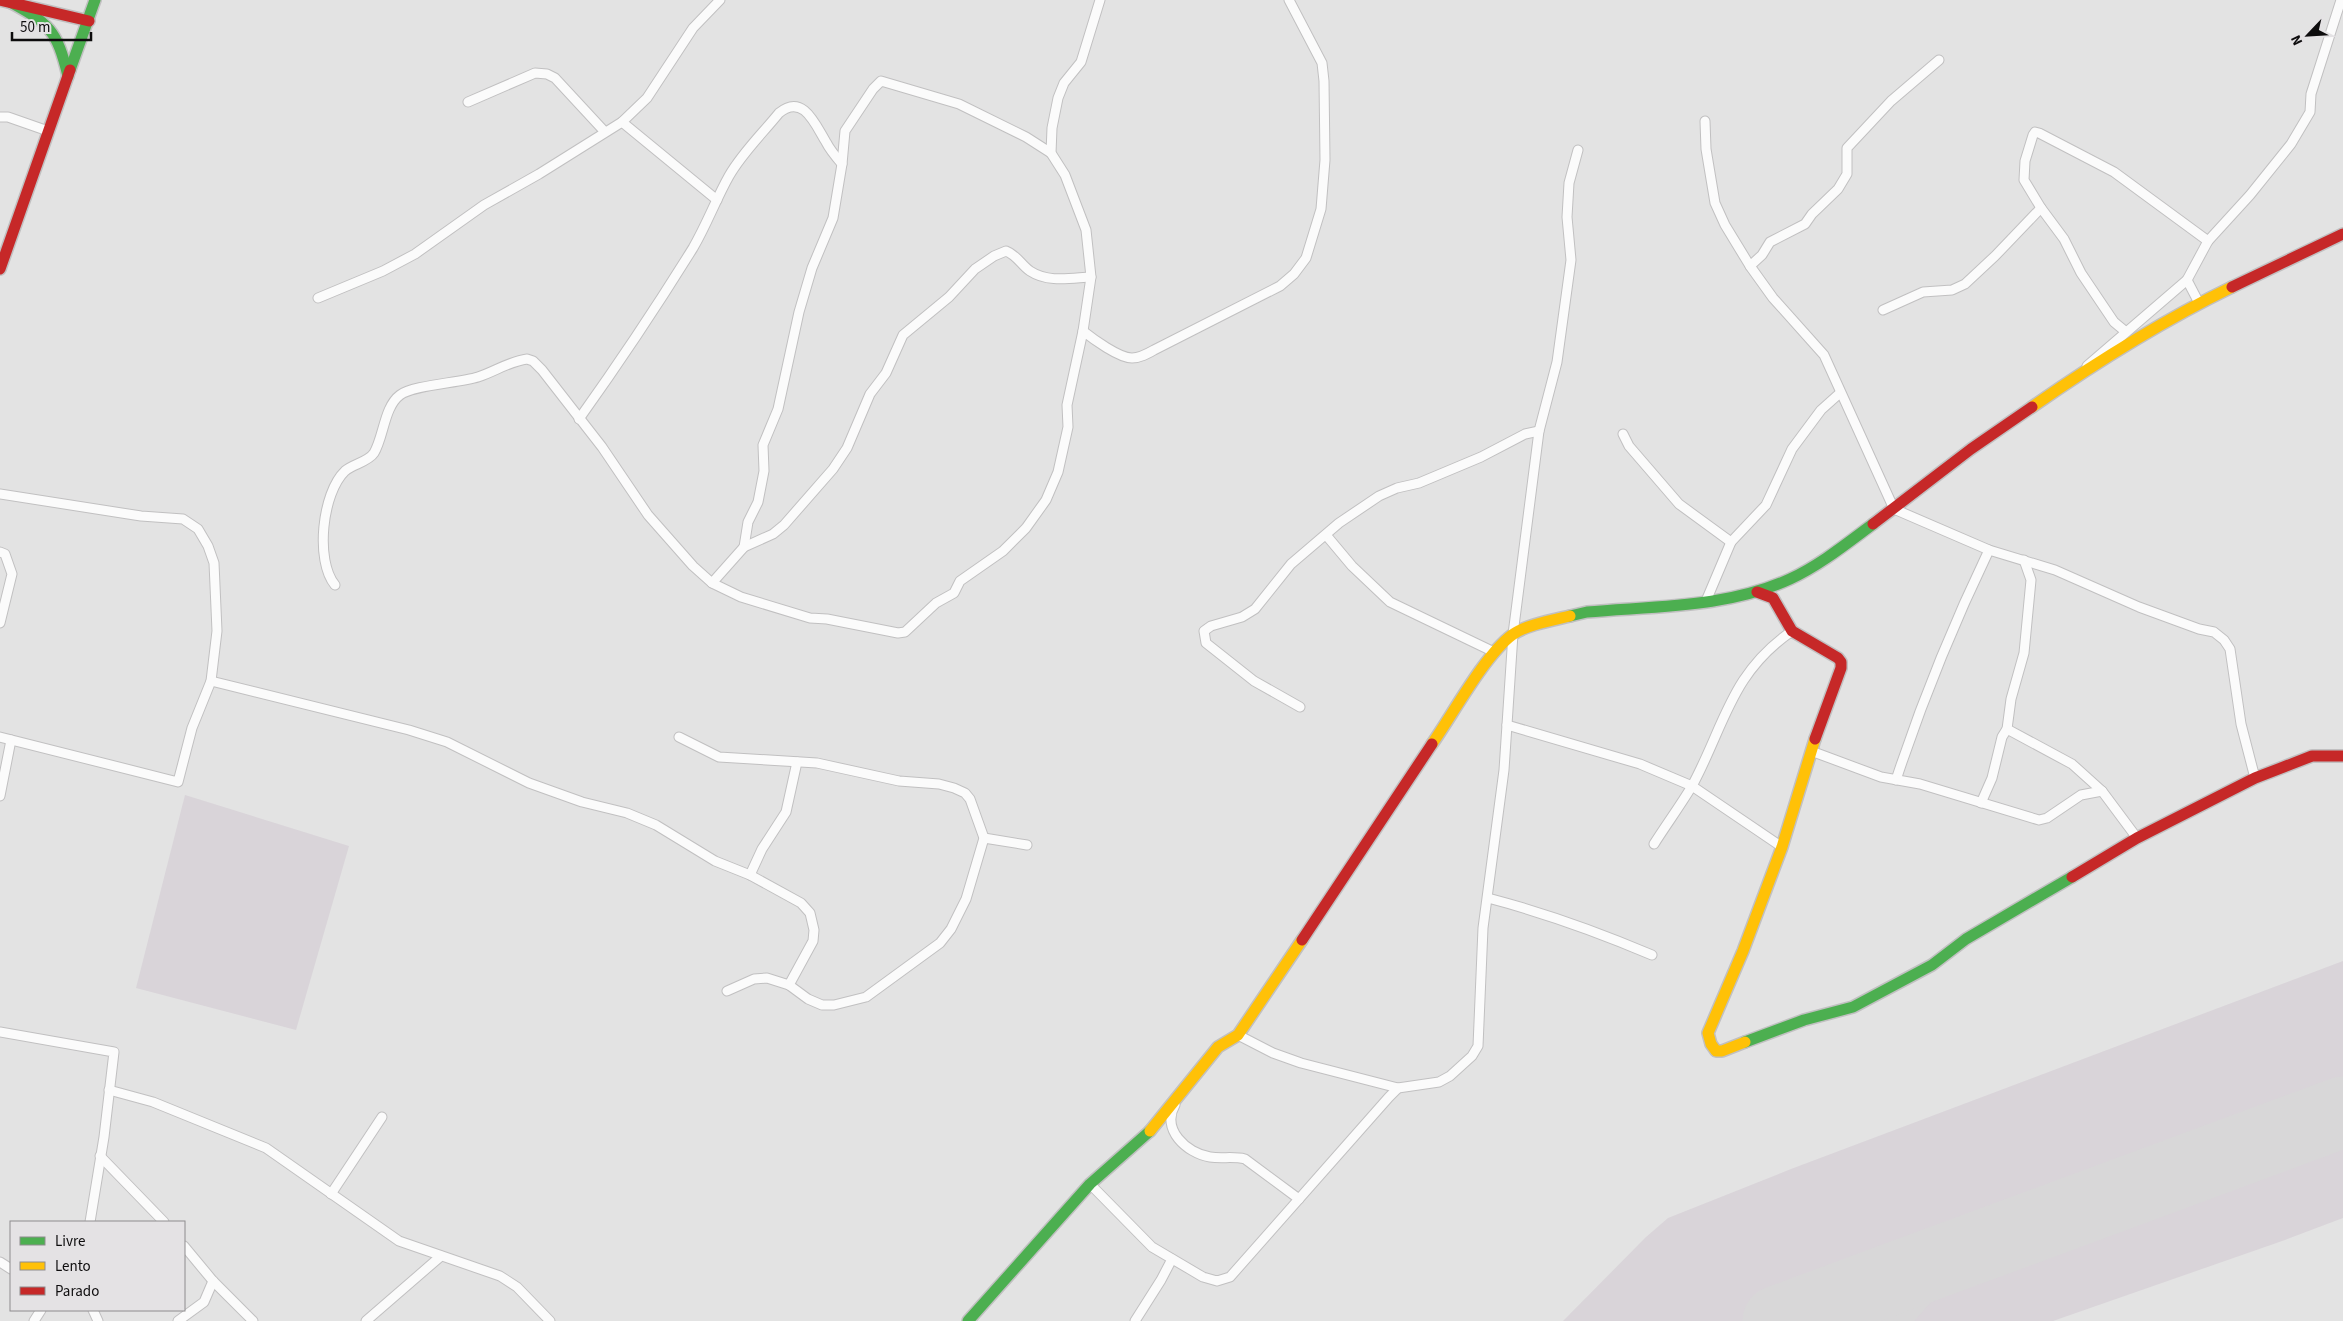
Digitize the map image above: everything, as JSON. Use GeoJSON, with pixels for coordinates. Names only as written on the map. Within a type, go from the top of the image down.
{"type":"FeatureCollection","features":[{"type":"Feature","properties":{"kind":"street"},"geometry":{"type":"LineString","coordinates":[[6,0],[89,21]]}},
{"type":"Feature","properties":{"kind":"street"},"geometry":{"type":"LineString","coordinates":[[6,0],[46,23],[54,31],[61,46],[68,77]]}},
{"type":"Feature","properties":{"kind":"street"},"geometry":{"type":"LineString","coordinates":[[0,269],[95,0]]}},
{"type":"Feature","properties":{"kind":"street"},"geometry":{"type":"LineString","coordinates":[[318,298],[384,271],[415,254],[484,206],[622,122],[646,98],[693,28],[720,0]]}},
{"type":"Feature","properties":{"kind":"street"},"geometry":{"type":"LineString","coordinates":[[1051,153],[1052,128],[1058,98],[1064,83],[1081,62],[1100,0]]}},
{"type":"Feature","properties":{"kind":"street"},"geometry":{"type":"LineString","coordinates":[[1083,331],[1112,351],[1130,358],[1140,357],[1280,286],[1294,274],[1306,258],[1321,209],[1325,160],[1324,82],[1322,63],[1289,0]]}},
{"type":"Feature","properties":{"kind":"street"},"geometry":{"type":"LineString","coordinates":[[2072,380],[2187,280],[2208,241],[2250,195],[2291,144],[2310,112],[2314,85],[2341,0]]}},
{"type":"Feature","properties":{"kind":"street"},"geometry":{"type":"LineString","coordinates":[[1750,266],[1762,255],[1770,242],[1805,224],[1816,208],[1838,189],[1847,174],[1847,148],[1891,101],[1939,60]]}},
{"type":"Feature","properties":{"kind":"street"},"geometry":{"type":"LineString","coordinates":[[468,102],[535,73],[547,74],[555,78],[605,132]]}},
{"type":"Feature","properties":{"kind":"street"},"geometry":{"type":"LineString","coordinates":[[335,585],[330,576],[324,549],[325,514],[329,497],[338,480],[346,471],[372,456],[383,435],[388,415],[399,396],[410,391],[478,377],[527,358],[538,364],[602,447],[654,522],[712,583],[741,597],[810,618],[827,619],[890,633],[905,632],[936,603],[954,593],[960,581],[1003,552],[1026,528],[1046,500],[1058,472],[1068,427],[1067,406],[1083,331],[1091,277],[1086,230],[1065,175],[1051,153],[1026,136],[959,104],[880,80],[845,131],[842,164],[833,218],[812,268],[799,312],[778,409],[763,445],[764,471],[758,502],[748,522],[744,547]]}},
{"type":"Feature","properties":{"kind":"street"},"geometry":{"type":"LineString","coordinates":[[579,419],[627,353],[669,288],[710,217],[717,200],[739,161],[786,108],[794,106],[804,110],[812,118],[826,143],[842,164]]}},
{"type":"Feature","properties":{"kind":"street"},"geometry":{"type":"LineString","coordinates":[[0,117],[8,117],[48,132]]}},
{"type":"Feature","properties":{"kind":"street"},"geometry":{"type":"LineString","coordinates":[[1705,121],[1706,150],[1715,203],[1725,225],[1750,266],[1779,305],[1824,355],[1894,509],[1989,550],[2055,570],[2139,607],[2199,629],[2214,632],[2230,648],[2241,724],[2255,778]]}},
{"type":"Feature","properties":{"kind":"street"},"geometry":{"type":"LineString","coordinates":[[622,122],[717,200]]}},
{"type":"Feature","properties":{"kind":"street"},"geometry":{"type":"LineString","coordinates":[[2126,332],[2114,322],[2081,273],[2064,239],[2041,208],[2024,180],[2025,160],[2035,132],[2114,172],[2208,241]]}},
{"type":"Feature","properties":{"kind":"street"},"geometry":{"type":"LineString","coordinates":[[1238,1035],[1273,1053],[1301,1063],[1398,1088],[1439,1082],[1450,1076],[1472,1056],[1478,1046],[1483,928],[1504,770],[1513,634],[1539,431],[1557,362],[1571,260],[1567,235],[1569,183],[1578,150]]}},
{"type":"Feature","properties":{"kind":"street"},"geometry":{"type":"LineString","coordinates":[[1883,310],[1923,292],[1952,290],[1965,284],[2041,208]]}},
{"type":"Feature","properties":{"kind":"street"},"geometry":{"type":"LineString","coordinates":[[968,1321],[1090,1184],[1152,1130],[1218,1047],[1238,1035],[1494,652],[1513,634],[1547,622],[1587,612],[1718,601],[1757,592],[1790,579],[1820,563],[1971,449],[2072,380],[2198,303],[2343,234]]}},
{"type":"Feature","properties":{"kind":"street"},"geometry":{"type":"LineString","coordinates":[[712,583],[744,547],[773,534],[784,525],[834,470],[847,448],[870,394],[886,373],[903,335],[949,297],[975,269],[994,256],[1006,251],[1011,253],[1032,272],[1039,275],[1056,279],[1091,277]]}},
{"type":"Feature","properties":{"kind":"street"},"geometry":{"type":"LineString","coordinates":[[2187,280],[2198,303]]}},
{"type":"Feature","properties":{"kind":"street"},"geometry":{"type":"LineString","coordinates":[[1706,601],[1731,542],[1766,505],[1792,449],[1821,410],[1840,393]]}},
{"type":"Feature","properties":{"kind":"street"},"geometry":{"type":"LineString","coordinates":[[1300,707],[1237,669],[1206,644],[1204,631],[1211,626],[1242,617],[1255,609],[1291,564],[1326,535],[1379,496],[1397,488],[1419,483],[1481,457],[1525,434],[1539,431]]}},
{"type":"Feature","properties":{"kind":"street"},"geometry":{"type":"LineString","coordinates":[[1623,434],[1629,446],[1679,504],[1731,542]]}},
{"type":"Feature","properties":{"kind":"street"},"geometry":{"type":"LineString","coordinates":[[0,494],[141,516],[183,519],[198,529],[208,546],[214,563],[217,631],[211,681],[192,728],[178,782],[0,737]]}},
{"type":"Feature","properties":{"kind":"street"},"geometry":{"type":"LineString","coordinates":[[1326,535],[1360,574],[1390,602],[1494,652]]}},
{"type":"Feature","properties":{"kind":"street"},"geometry":{"type":"LineString","coordinates":[[1896,780],[1917,716],[1925,702],[1949,634],[1989,550]]}},
{"type":"Feature","properties":{"kind":"street"},"geometry":{"type":"LineString","coordinates":[[0,552],[5,554],[12,574],[0,623]]}},
{"type":"Feature","properties":{"kind":"street"},"geometry":{"type":"LineString","coordinates":[[1981,803],[1992,778],[2002,738],[2007,729],[2011,699],[2024,653],[2031,580],[2024,560]]}},
{"type":"Feature","properties":{"kind":"street"},"geometry":{"type":"LineString","coordinates":[[1757,592],[1776,601],[1792,631],[1838,658],[1841,662],[1811,751],[1782,847],[1743,951],[1708,1033],[1710,1044],[1716,1050],[1722,1051],[1804,1020],[1853,1007],[1932,965],[1966,939],[2137,838],[2255,778],[2312,756],[2343,756]]}},
{"type":"Feature","properties":{"kind":"street"},"geometry":{"type":"LineString","coordinates":[[1654,844],[1692,786],[1739,685],[1773,644],[1792,631]]}},
{"type":"Feature","properties":{"kind":"street"},"geometry":{"type":"LineString","coordinates":[[211,681],[409,730],[447,742],[528,783],[582,802],[627,813],[656,825],[715,861],[750,876],[801,903],[810,913],[814,930],[813,941],[789,985]]}},
{"type":"Feature","properties":{"kind":"street"},"geometry":{"type":"LineString","coordinates":[[1507,724],[1640,764],[1692,786],[1782,847]]}},
{"type":"Feature","properties":{"kind":"street"},"geometry":{"type":"LineString","coordinates":[[2007,729],[2072,764],[2102,791],[2137,838]]}},
{"type":"Feature","properties":{"kind":"street"},"geometry":{"type":"LineString","coordinates":[[679,737],[719,757],[817,763],[900,781],[939,784],[959,790],[970,799],[984,838],[966,898],[951,929],[934,948],[866,997],[834,1006],[822,1005],[808,999],[789,985],[767,978],[754,979],[727,992]]}},
{"type":"Feature","properties":{"kind":"street"},"geometry":{"type":"LineString","coordinates":[[0,796],[11,740]]}},
{"type":"Feature","properties":{"kind":"street"},"geometry":{"type":"LineString","coordinates":[[1811,751],[1880,777],[1920,784],[2039,820],[2047,818],[2081,795],[2102,791]]}},
{"type":"Feature","properties":{"kind":"street"},"geometry":{"type":"LineString","coordinates":[[750,876],[762,849],[786,812],[797,762]]}},
{"type":"Feature","properties":{"kind":"street"},"geometry":{"type":"LineString","coordinates":[[984,838],[1027,845]]}},
{"type":"Feature","properties":{"kind":"street"},"geometry":{"type":"LineString","coordinates":[[1488,898],[1541,912],[1596,930],[1652,955]]}},
{"type":"Feature","properties":{"kind":"street"},"geometry":{"type":"LineString","coordinates":[[0,1032],[114,1052],[90,1221]]}},
{"type":"Feature","properties":{"kind":"street"},"geometry":{"type":"LineString","coordinates":[[1090,1184],[1152,1247],[1203,1276],[1217,1281],[1230,1277],[1398,1088]]}},
{"type":"Feature","properties":{"kind":"street"},"geometry":{"type":"LineString","coordinates":[[109,1090],[152,1102],[266,1148],[400,1241],[500,1276],[527,1295],[548,1320]]}},
{"type":"Feature","properties":{"kind":"street"},"geometry":{"type":"LineString","coordinates":[[1182,1094],[1171,1112],[1170,1125],[1176,1136],[1195,1151],[1203,1154],[1246,1160],[1300,1199]]}},
{"type":"Feature","properties":{"kind":"street"},"geometry":{"type":"LineString","coordinates":[[331,1194],[382,1117]]}},
{"type":"Feature","properties":{"kind":"street"},"geometry":{"type":"LineString","coordinates":[[100,1156],[163,1221]]}},
{"type":"Feature","properties":{"kind":"street"},"geometry":{"type":"LineString","coordinates":[[185,1247],[213,1281],[253,1321]]}},
{"type":"Feature","properties":{"kind":"street"},"geometry":{"type":"LineString","coordinates":[[366,1321],[441,1256]]}},
{"type":"Feature","properties":{"kind":"street"},"geometry":{"type":"LineString","coordinates":[[1135,1321],[1172,1259]]}},
{"type":"Feature","properties":{"kind":"street"},"geometry":{"type":"LineString","coordinates":[[178,1321],[204,1302],[213,1281]]}},
{"type":"Feature","properties":{"kind":"shaded area"},"geometry":{"type":"Polygon","coordinates":[[[185,795],[349,846],[296,1030],[136,988],[185,795]]]}},
{"type":"Feature","properties":{"kind":"shaded area"},"geometry":{"type":"Polygon","coordinates":[[[2343,961],[2343,1218],[2053,1321],[1563,1321],[1646,1237],[1668,1218],[1791,1169],[2343,961]]]}},
{"type":"Feature","properties":{"kind":"taxiway"},"geometry":{"type":"LineString","coordinates":[[1895,1321],[1946,1263],[1965,1252]]}},
{"type":"Feature","properties":{"kind":"runway"},"geometry":{"type":"LineString","coordinates":[[1778,1321],[2343,1112]]}},
{"type":"Feature","properties":{"kind":"traffic: fast"},"geometry":{"type":"LineString","coordinates":[[70,70],[95,0]]}},
{"type":"Feature","properties":{"kind":"traffic: fast"},"geometry":{"type":"LineString","coordinates":[[8,1],[42,22],[49,30],[60,48],[68,76]]}},
{"type":"Feature","properties":{"kind":"traffic: fast"},"geometry":{"type":"LineString","coordinates":[[1570,616],[1587,612],[1665,607],[1741,596],[1790,579],[1833,554],[1873,524]]}},
{"type":"Feature","properties":{"kind":"traffic: fast"},"geometry":{"type":"LineString","coordinates":[[1745,1042],[1804,1020],[1853,1007],[1932,965],[1966,939],[2072,877]]}},
{"type":"Feature","properties":{"kind":"traffic: fast"},"geometry":{"type":"LineString","coordinates":[[968,1321],[1090,1184],[1150,1131]]}},
{"type":"Feature","properties":{"kind":"traffic: slow"},"geometry":{"type":"LineString","coordinates":[[2032,407],[2129,343],[2232,287]]}},
{"type":"Feature","properties":{"kind":"traffic: slow"},"geometry":{"type":"LineString","coordinates":[[1432,744],[1469,686],[1501,644],[1524,628],[1570,616]]}},
{"type":"Feature","properties":{"kind":"traffic: slow"},"geometry":{"type":"LineString","coordinates":[[1745,1042],[1722,1051],[1716,1051],[1711,1044],[1708,1033],[1743,951],[1782,847],[1815,739]]}},
{"type":"Feature","properties":{"kind":"traffic: slow"},"geometry":{"type":"LineString","coordinates":[[1150,1131],[1218,1047],[1238,1035],[1302,940]]}},
{"type":"Feature","properties":{"kind":"traffic: jam"},"geometry":{"type":"LineString","coordinates":[[0,0],[89,21]]}},
{"type":"Feature","properties":{"kind":"traffic: jam"},"geometry":{"type":"LineString","coordinates":[[0,269],[70,70]]}},
{"type":"Feature","properties":{"kind":"traffic: jam"},"geometry":{"type":"LineString","coordinates":[[2232,287],[2343,234]]}},
{"type":"Feature","properties":{"kind":"traffic: jam"},"geometry":{"type":"LineString","coordinates":[[1873,524],[1971,449],[2032,407]]}},
{"type":"Feature","properties":{"kind":"traffic: jam"},"geometry":{"type":"LineString","coordinates":[[1757,592],[1773,598],[1792,631],[1838,658],[1841,662],[1841,668],[1815,739]]}},
{"type":"Feature","properties":{"kind":"traffic: jam"},"geometry":{"type":"LineString","coordinates":[[1302,940],[1432,744]]}},
{"type":"Feature","properties":{"kind":"traffic: jam"},"geometry":{"type":"LineString","coordinates":[[2072,877],[2137,838],[2255,778],[2312,756],[2343,756]]}}]}
